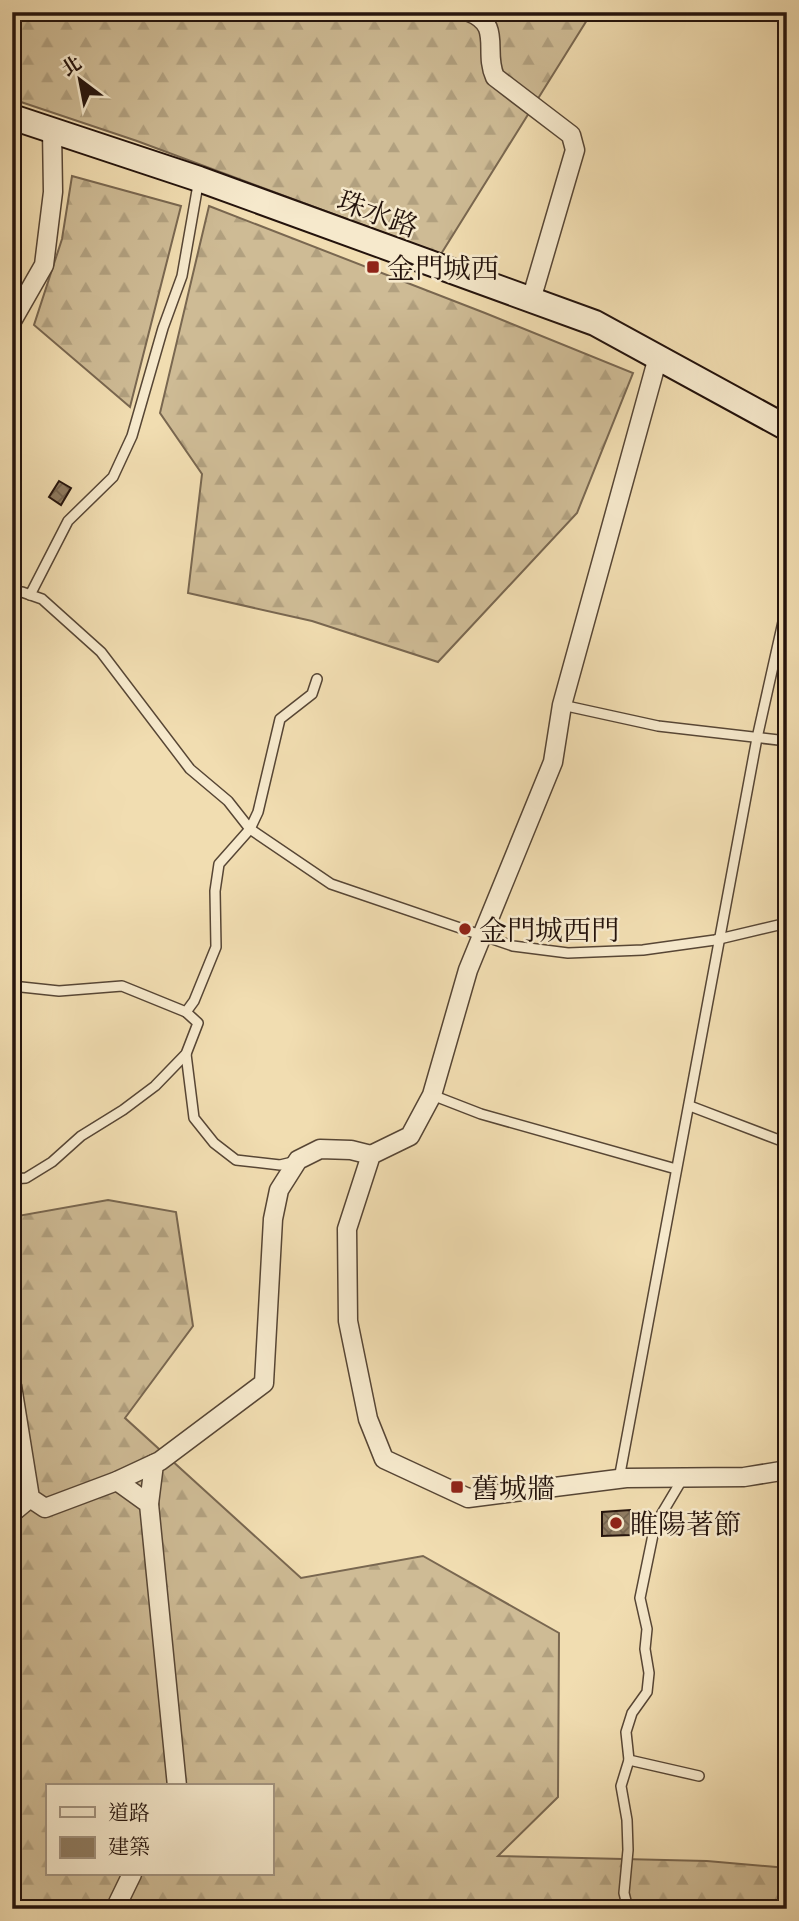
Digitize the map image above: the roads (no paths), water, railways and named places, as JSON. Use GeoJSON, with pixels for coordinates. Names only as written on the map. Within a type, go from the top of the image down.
{"type":"FeatureCollection","features":[{"type":"Feature","properties":{"kind":"main road","name":"珠水路"},"geometry":{"type":"LineString","coordinates":[[12,117],[199,179],[595,323],[787,428]]}},
{"type":"Feature","properties":{"kind":"street"},"geometry":{"type":"LineString","coordinates":[[469,12],[482,17],[489,29],[491,69],[495,77],[571,135],[575,150],[531,300]]}},
{"type":"Feature","properties":{"kind":"street"},"geometry":{"type":"LineString","coordinates":[[12,321],[44,265],[53,192],[52,130]]}},
{"type":"Feature","properties":{"kind":"street"},"geometry":{"type":"LineString","coordinates":[[12,1386],[30,1498],[45,1508],[117,1481],[153,1464],[264,1383],[273,1220],[279,1190],[298,1160],[320,1149],[351,1150],[371,1155],[410,1136],[432,1095],[468,970],[553,762],[562,705],[658,357]]}},
{"type":"Feature","properties":{"kind":"street"},"geometry":{"type":"LineString","coordinates":[[371,1155],[347,1229],[348,1321],[368,1419],[384,1459],[468,1498],[620,1479],[744,1477],[787,1470]]}},
{"type":"Feature","properties":{"kind":"street"},"geometry":{"type":"LineString","coordinates":[[153,1464],[149,1504],[177,1784]]}},
{"type":"Feature","properties":{"kind":"street"},"geometry":{"type":"LineString","coordinates":[[117,1481],[149,1504]]}},
{"type":"Feature","properties":{"kind":"street"},"geometry":{"type":"LineString","coordinates":[[12,1513],[30,1498]]}},
{"type":"Feature","properties":{"kind":"street"},"geometry":{"type":"LineString","coordinates":[[115,1909],[131,1876]]}},
{"type":"Feature","properties":{"kind":"lane"},"geometry":{"type":"LineString","coordinates":[[30,594],[68,521],[113,477],[132,436],[163,328],[182,276],[199,179]]}},
{"type":"Feature","properties":{"kind":"lane"},"geometry":{"type":"LineString","coordinates":[[12,593],[22,592],[42,599],[101,652],[190,769],[228,801],[250,829],[331,884],[513,946],[568,953],[643,950],[719,939],[787,923]]}},
{"type":"Feature","properties":{"kind":"lane"},"geometry":{"type":"LineString","coordinates":[[620,1479],[757,738],[787,604]]}},
{"type":"Feature","properties":{"kind":"lane"},"geometry":{"type":"LineString","coordinates":[[186,1013],[194,1001],[215,947],[215,891],[219,864],[250,829],[258,812],[280,719],[312,694],[317,679]]}},
{"type":"Feature","properties":{"kind":"lane"},"geometry":{"type":"LineString","coordinates":[[562,705],[658,726],[787,741]]}},
{"type":"Feature","properties":{"kind":"lane"},"geometry":{"type":"LineString","coordinates":[[12,986],[59,991],[122,986],[186,1013],[198,1023],[186,1054],[155,1086],[81,1136],[52,1162],[26,1178],[12,1179]]}},
{"type":"Feature","properties":{"kind":"lane"},"geometry":{"type":"LineString","coordinates":[[186,1054],[194,1118],[214,1143],[236,1160],[280,1165],[298,1160]]}},
{"type":"Feature","properties":{"kind":"lane"},"geometry":{"type":"LineString","coordinates":[[432,1095],[481,1114],[676,1169]]}},
{"type":"Feature","properties":{"kind":"lane"},"geometry":{"type":"LineString","coordinates":[[690,1107],[787,1143]]}},
{"type":"Feature","properties":{"kind":"lane"},"geometry":{"type":"LineString","coordinates":[[628,1909],[624,1893],[628,1850],[627,1821],[621,1786],[629,1760],[626,1732],[632,1713],[648,1692],[649,1673],[645,1649],[647,1629],[640,1598],[655,1525],[682,1478]]}},
{"type":"Feature","properties":{"kind":"lane"},"geometry":{"type":"LineString","coordinates":[[629,1760],[699,1776]]}},
{"type":"Feature","properties":{"kind":"place","name":"金門城西"},"geometry":{"type":"Point","coordinates":[373,267]}},
{"type":"Feature","properties":{"kind":"place","name":"金門城西門"},"geometry":{"type":"Point","coordinates":[465,929]}},
{"type":"Feature","properties":{"kind":"place","name":"舊城牆"},"geometry":{"type":"Point","coordinates":[457,1487]}},
{"type":"Feature","properties":{"kind":"place","name":"睢陽著節"},"geometry":{"type":"Point","coordinates":[616,1523]}}]}
